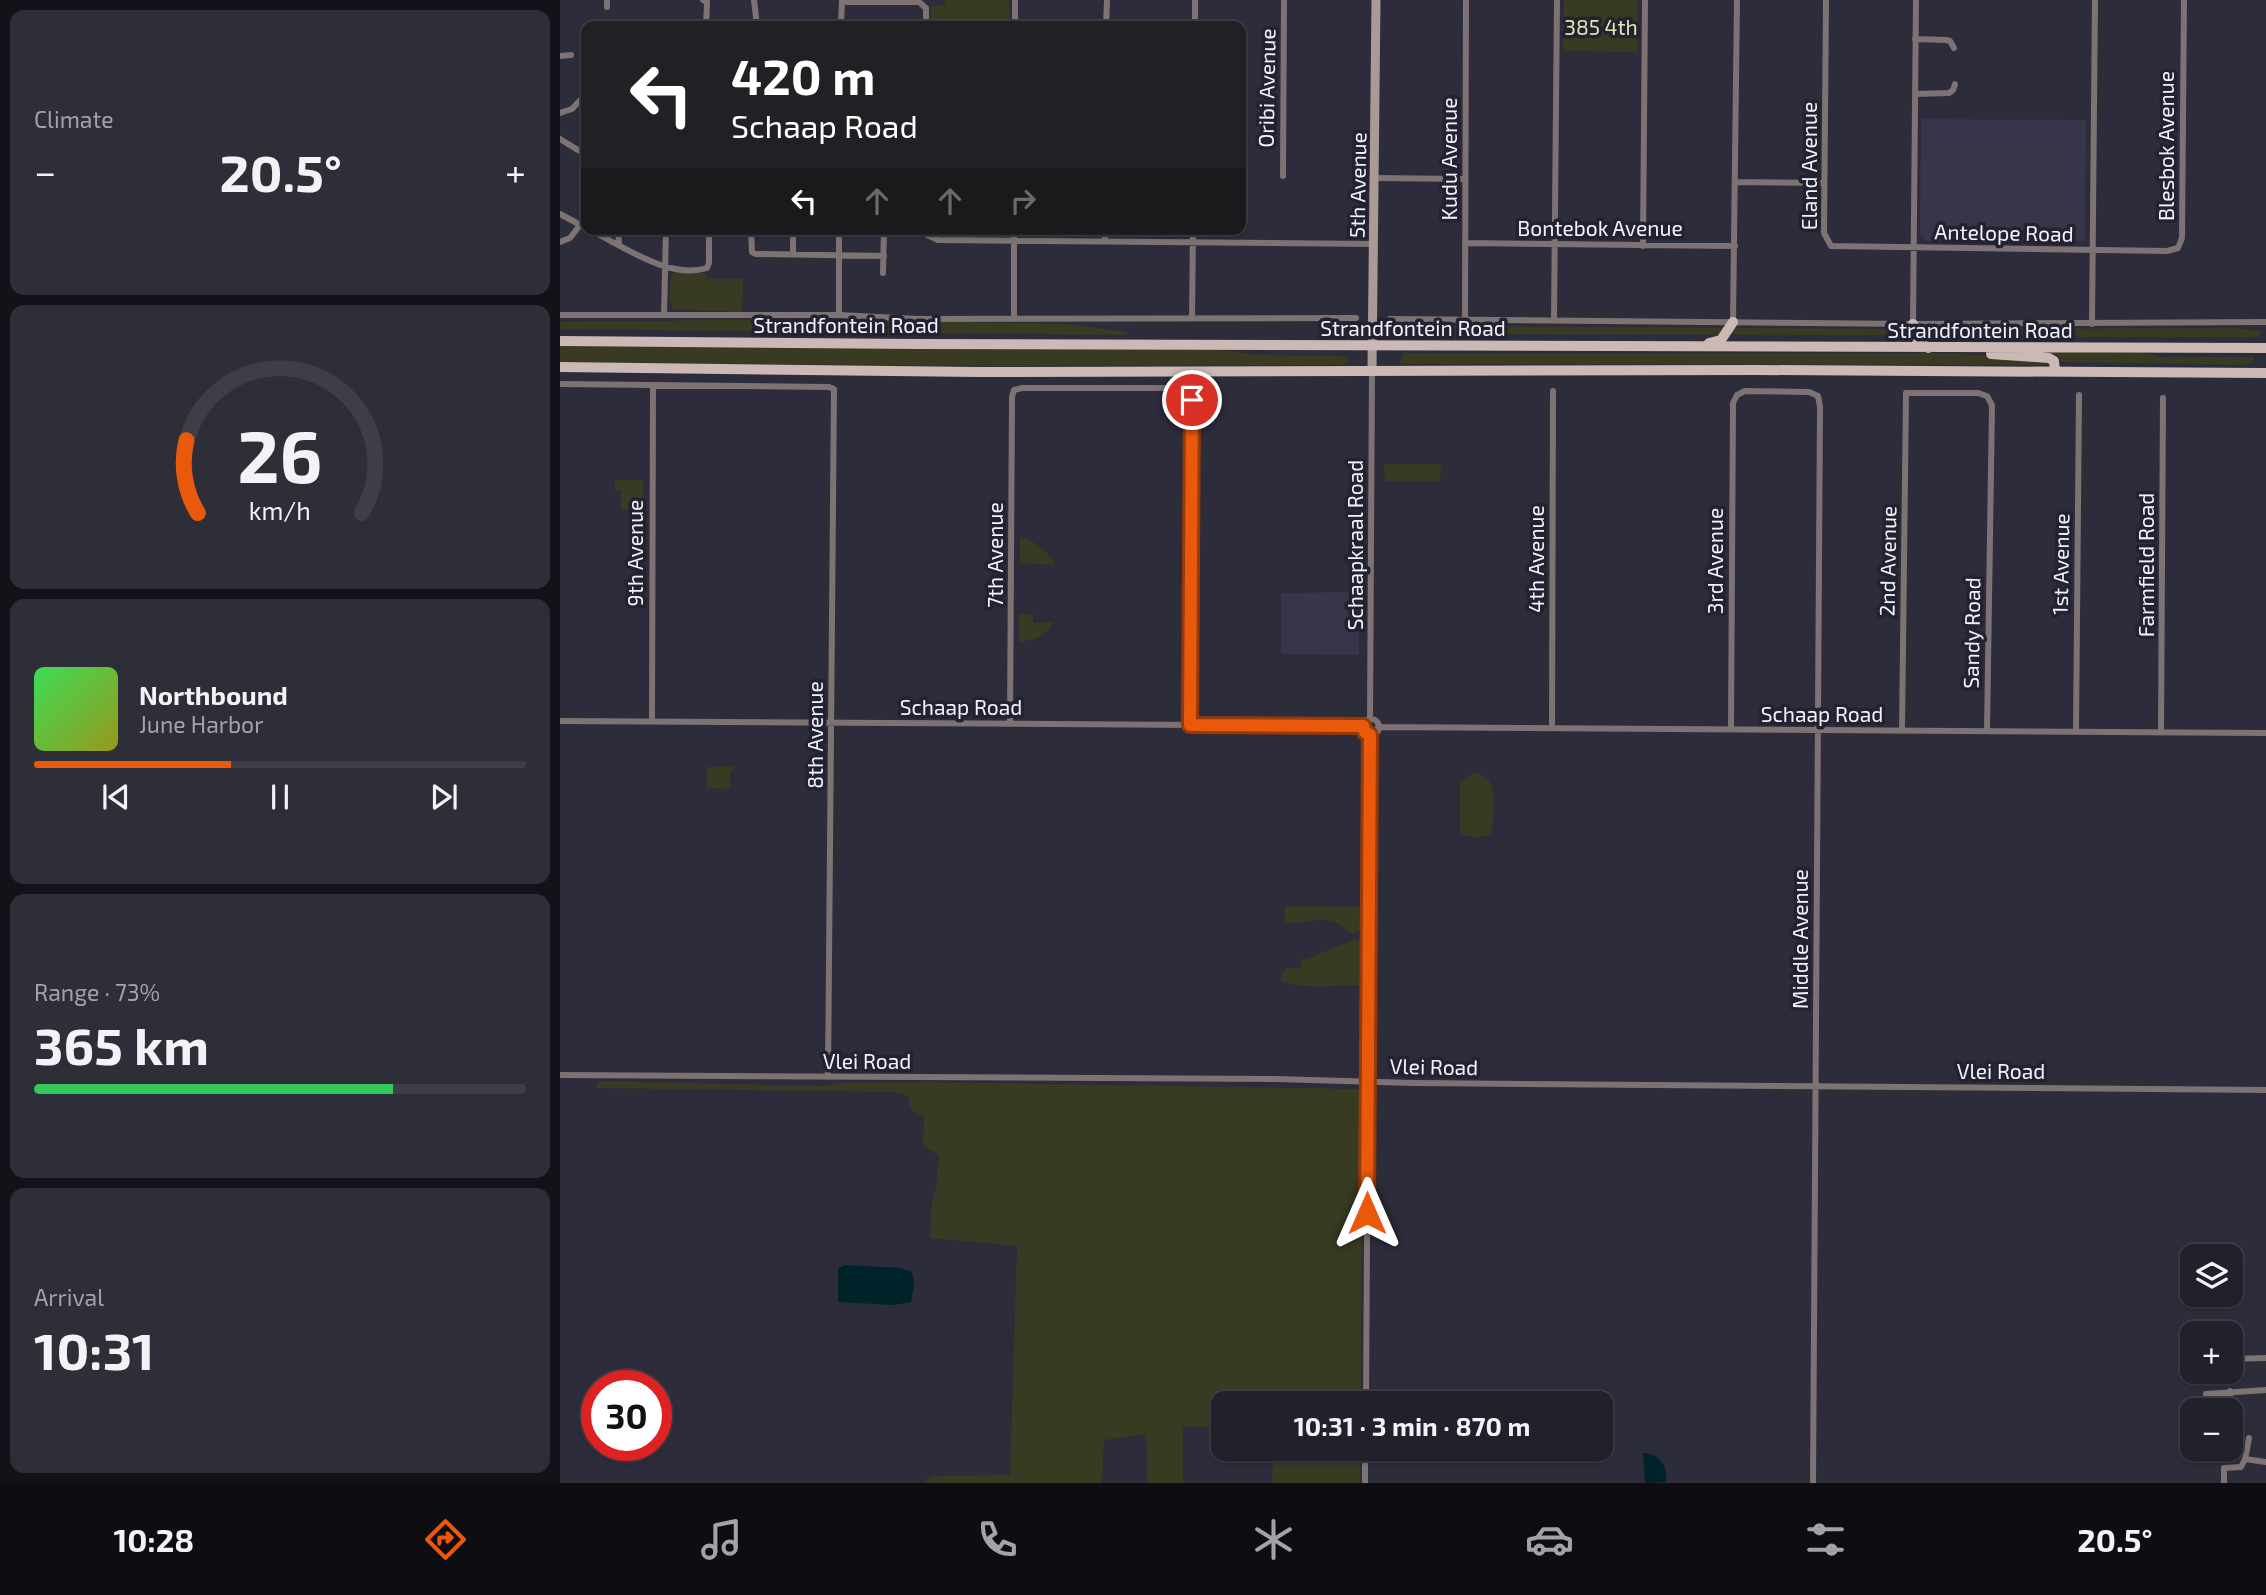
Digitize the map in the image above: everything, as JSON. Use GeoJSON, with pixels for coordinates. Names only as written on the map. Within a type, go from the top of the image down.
{"type":"FeatureCollection","features":[{"type":"Feature","properties":{"kind":"main road","name":"5th Avenue"},"geometry":{"type":"LineString","coordinates":[[1372,370],[1376,0]]}},
{"type":"Feature","properties":{"kind":"main road"},"geometry":{"type":"LineString","coordinates":[[1692,347],[1721,340],[1733,323]]}},
{"type":"Feature","properties":{"kind":"main road"},"geometry":{"type":"LineString","coordinates":[[1913,324],[1916,338],[1928,348]]}},
{"type":"Feature","properties":{"kind":"main road","name":"Strandfontein Road"},"geometry":{"type":"LineString","coordinates":[[560,341],[2266,348]]}},
{"type":"Feature","properties":{"kind":"main road"},"geometry":{"type":"LineString","coordinates":[[1942,348],[2049,358],[2054,361],[2055,371]]}},
{"type":"Feature","properties":{"kind":"main road","name":"Strandfontein Road"},"geometry":{"type":"LineString","coordinates":[[560,367],[990,372],[1372,370],[2266,373]]}},
{"type":"Feature","properties":{"kind":"street"},"geometry":{"type":"LineString","coordinates":[[703,0],[707,2],[706,21]]}},
{"type":"Feature","properties":{"kind":"street"},"geometry":{"type":"LineString","coordinates":[[754,0],[756,21]]}},
{"type":"Feature","properties":{"kind":"street"},"geometry":{"type":"LineString","coordinates":[[1015,0],[1015,21]]}},
{"type":"Feature","properties":{"kind":"street"},"geometry":{"type":"LineString","coordinates":[[1106,21],[1107,0]]}},
{"type":"Feature","properties":{"kind":"street"},"geometry":{"type":"LineString","coordinates":[[1195,0],[1195,21]]}},
{"type":"Feature","properties":{"kind":"street","name":"Oribi Avenue"},"geometry":{"type":"LineString","coordinates":[[1283,177],[1284,0]]}},
{"type":"Feature","properties":{"kind":"street","name":"Kudu Avenue"},"geometry":{"type":"LineString","coordinates":[[1465,319],[1466,0]]}},
{"type":"Feature","properties":{"kind":"street"},"geometry":{"type":"LineString","coordinates":[[1554,320],[1557,0]]}},
{"type":"Feature","properties":{"kind":"street"},"geometry":{"type":"LineString","coordinates":[[1643,246],[1645,0]]}},
{"type":"Feature","properties":{"kind":"street"},"geometry":{"type":"LineString","coordinates":[[1733,323],[1737,0]]}},
{"type":"Feature","properties":{"kind":"street","name":"Eland Avenue"},"geometry":{"type":"LineString","coordinates":[[1826,0],[1824,233],[1831,246],[1914,248]]}},
{"type":"Feature","properties":{"kind":"street"},"geometry":{"type":"LineString","coordinates":[[1913,324],[1916,0]]}},
{"type":"Feature","properties":{"kind":"street"},"geometry":{"type":"LineString","coordinates":[[2092,324],[2095,0]]}},
{"type":"Feature","properties":{"kind":"street","name":"Blesbok Avenue"},"geometry":{"type":"LineString","coordinates":[[2093,250],[2167,251],[2178,248],[2181,244],[2184,0]]}},
{"type":"Feature","properties":{"kind":"street"},"geometry":{"type":"LineString","coordinates":[[841,21],[842,1],[919,2],[926,8],[926,21]]}},
{"type":"Feature","properties":{"kind":"street"},"geometry":{"type":"LineString","coordinates":[[1915,39],[1946,40],[1954,48]]}},
{"type":"Feature","properties":{"kind":"street"},"geometry":{"type":"LineString","coordinates":[[560,56],[571,55]]}},
{"type":"Feature","properties":{"kind":"street"},"geometry":{"type":"LineString","coordinates":[[1915,94],[1949,93],[1955,84]]}},
{"type":"Feature","properties":{"kind":"street"},"geometry":{"type":"LineString","coordinates":[[560,113],[572,109],[581,99]]}},
{"type":"Feature","properties":{"kind":"street"},"geometry":{"type":"LineString","coordinates":[[560,139],[581,152]]}},
{"type":"Feature","properties":{"kind":"street"},"geometry":{"type":"LineString","coordinates":[[1375,178],[1465,179]]}},
{"type":"Feature","properties":{"kind":"street"},"geometry":{"type":"LineString","coordinates":[[1735,182],[1824,183]]}},
{"type":"Feature","properties":{"kind":"street"},"geometry":{"type":"LineString","coordinates":[[560,214],[581,225]]}},
{"type":"Feature","properties":{"kind":"street"},"geometry":{"type":"LineString","coordinates":[[560,242],[581,230]]}},
{"type":"Feature","properties":{"kind":"street"},"geometry":{"type":"LineString","coordinates":[[601,235],[666,268],[707,268],[709,235]]}},
{"type":"Feature","properties":{"kind":"street"},"geometry":{"type":"LineString","coordinates":[[618,235],[619,244]]}},
{"type":"Feature","properties":{"kind":"street"},"geometry":{"type":"LineString","coordinates":[[664,315],[666,235]]}},
{"type":"Feature","properties":{"kind":"street"},"geometry":{"type":"LineString","coordinates":[[751,235],[752,252],[756,254],[884,256]]}},
{"type":"Feature","properties":{"kind":"street"},"geometry":{"type":"LineString","coordinates":[[793,235],[793,254]]}},
{"type":"Feature","properties":{"kind":"street"},"geometry":{"type":"LineString","coordinates":[[839,235],[839,315]]}},
{"type":"Feature","properties":{"kind":"street"},"geometry":{"type":"LineString","coordinates":[[883,273],[884,235]]}},
{"type":"Feature","properties":{"kind":"street"},"geometry":{"type":"LineString","coordinates":[[927,235],[938,240],[1374,244]]}},
{"type":"Feature","properties":{"kind":"street"},"geometry":{"type":"LineString","coordinates":[[1014,235],[1014,318]]}},
{"type":"Feature","properties":{"kind":"street"},"geometry":{"type":"LineString","coordinates":[[1105,235],[1105,241]]}},
{"type":"Feature","properties":{"kind":"street"},"geometry":{"type":"LineString","coordinates":[[1192,318],[1193,235]]}},
{"type":"Feature","properties":{"kind":"street","name":"Bontebok Avenue"},"geometry":{"type":"LineString","coordinates":[[1465,243],[1735,246]]}},
{"type":"Feature","properties":{"kind":"street","name":"Antelope Road"},"geometry":{"type":"LineString","coordinates":[[1914,248],[2093,250]]}},
{"type":"Feature","properties":{"kind":"street","name":"Strandfontein Road"},"geometry":{"type":"LineString","coordinates":[[560,315],[839,315],[918,319],[1356,318]]}},
{"type":"Feature","properties":{"kind":"street","name":"Strandfontein Road"},"geometry":{"type":"LineString","coordinates":[[1390,319],[1913,324],[2266,322]]}},
{"type":"Feature","properties":{"kind":"street","name":"Schaapkraal Road"},"geometry":{"type":"LineString","coordinates":[[1370,719],[1372,370]]}},
{"type":"Feature","properties":{"kind":"street"},"geometry":{"type":"LineString","coordinates":[[560,384],[653,385]]}},
{"type":"Feature","properties":{"kind":"street","name":"8th Avenue"},"geometry":{"type":"LineString","coordinates":[[653,385],[834,389],[828,1077]]}},
{"type":"Feature","properties":{"kind":"street","name":"9th Avenue"},"geometry":{"type":"LineString","coordinates":[[652,721],[653,385]]}},
{"type":"Feature","properties":{"kind":"street","name":"7th Avenue"},"geometry":{"type":"LineString","coordinates":[[1010,724],[1012,397],[1017,388],[1181,388],[1189,392],[1192,400],[1190,725]]}},
{"type":"Feature","properties":{"kind":"street","name":"4th Avenue"},"geometry":{"type":"LineString","coordinates":[[1552,728],[1553,391]]}},
{"type":"Feature","properties":{"kind":"street","name":"Middle Avenue"},"geometry":{"type":"LineString","coordinates":[[1737,395],[1752,391],[1809,392],[1818,397],[1820,407],[1813,1483]]}},
{"type":"Feature","properties":{"kind":"street","name":"Sandy Road"},"geometry":{"type":"LineString","coordinates":[[1906,393],[1978,393],[1987,396],[1991,401],[1987,732]]}},
{"type":"Feature","properties":{"kind":"street","name":"2nd Avenue"},"geometry":{"type":"LineString","coordinates":[[1902,731],[1906,393]]}},
{"type":"Feature","properties":{"kind":"street","name":"3rd Avenue"},"geometry":{"type":"LineString","coordinates":[[1731,729],[1732,409],[1737,395]]}},
{"type":"Feature","properties":{"kind":"street","name":"1st Avenue"},"geometry":{"type":"LineString","coordinates":[[2076,732],[2079,396]]}},
{"type":"Feature","properties":{"kind":"street","name":"Farmfield Road"},"geometry":{"type":"LineString","coordinates":[[2161,733],[2163,398]]}},
{"type":"Feature","properties":{"kind":"street"},"geometry":{"type":"LineString","coordinates":[[1370,719],[1376,721],[1378,727],[1376,732],[1370,735],[1365,732],[1363,726],[1370,719]]}},
{"type":"Feature","properties":{"kind":"street","name":"Schaap Road"},"geometry":{"type":"LineString","coordinates":[[560,721],[1363,726]]}},
{"type":"Feature","properties":{"kind":"street","name":"Schaap Road"},"geometry":{"type":"LineString","coordinates":[[1378,727],[2266,733]]}},
{"type":"Feature","properties":{"kind":"street"},"geometry":{"type":"LineString","coordinates":[[1366,1391],[1370,735]]}},
{"type":"Feature","properties":{"kind":"street","name":"Vlei Road"},"geometry":{"type":"LineString","coordinates":[[560,1075],[1276,1079],[1368,1083],[2266,1090]]}},
{"type":"Feature","properties":{"kind":"street"},"geometry":{"type":"LineString","coordinates":[[2243,1358],[2266,1357]]}},
{"type":"Feature","properties":{"kind":"street"},"geometry":{"type":"LineString","coordinates":[[2206,1394],[2266,1390]]}},
{"type":"Feature","properties":{"kind":"street"},"geometry":{"type":"LineString","coordinates":[[2230,1391],[2230,1398]]}},
{"type":"Feature","properties":{"kind":"street"},"geometry":{"type":"LineString","coordinates":[[2224,1483],[2224,1468],[2241,1467],[2249,1438]]}},
{"type":"Feature","properties":{"kind":"street"},"geometry":{"type":"LineString","coordinates":[[2245,1459],[2266,1462]]}},
{"type":"Feature","properties":{"kind":"street"},"geometry":{"type":"LineString","coordinates":[[1365,1483],[1366,1461]]}},
{"type":"Feature","properties":{"kind":"shaded area"},"geometry":{"type":"Polygon","coordinates":[[[1921,119],[2086,120],[2085,241],[1926,241],[1920,234],[1921,119]]]}},
{"type":"Feature","properties":{"kind":"shaded area"},"geometry":{"type":"Polygon","coordinates":[[[1359,592],[1359,655],[1281,654],[1281,593],[1359,592]]]}},
{"type":"Feature","properties":{"kind":"shaded area"},"geometry":{"type":"Polygon","coordinates":[[[844,1265],[901,1268],[912,1272],[914,1285],[911,1302],[893,1305],[838,1302],[838,1269],[844,1265]]]}},
{"type":"Feature","properties":{"kind":"shaded area"},"geometry":{"type":"Polygon","coordinates":[[[1643,1453],[1662,1462],[1666,1471],[1666,1482],[1645,1483],[1643,1453]]]}},
{"type":"Feature","properties":{"kind":"green space"},"geometry":{"type":"Polygon","coordinates":[[[945,0],[1009,0],[1010,21],[931,21],[931,7],[945,5],[945,0]]]}},
{"type":"Feature","properties":{"kind":"green space","name":"385 4th"},"geometry":{"type":"Polygon","coordinates":[[[1564,0],[1638,0],[1637,52],[1563,51],[1564,0]]]}},
{"type":"Feature","properties":{"kind":"green space"},"geometry":{"type":"Polygon","coordinates":[[[674,272],[704,273],[709,279],[743,279],[742,312],[673,309],[669,290],[674,272]]]}},
{"type":"Feature","properties":{"kind":"green space"},"geometry":{"type":"Polygon","coordinates":[[[794,319],[1068,324],[1126,332],[1126,335],[560,329],[560,322],[794,319]]]}},
{"type":"Feature","properties":{"kind":"green space"},"geometry":{"type":"Polygon","coordinates":[[[1462,326],[1907,329],[1910,335],[1414,334],[1419,329],[1462,326]]]}},
{"type":"Feature","properties":{"kind":"green space"},"geometry":{"type":"Polygon","coordinates":[[[2236,328],[2260,331],[2262,334],[2257,337],[1924,337],[1921,332],[1927,329],[2236,328]]]}},
{"type":"Feature","properties":{"kind":"green space"},"geometry":{"type":"Polygon","coordinates":[[[560,346],[1223,350],[1255,355],[1348,356],[1348,362],[1341,365],[987,366],[560,362],[560,346]]]}},
{"type":"Feature","properties":{"kind":"green space"},"geometry":{"type":"Polygon","coordinates":[[[2046,351],[2145,353],[2160,357],[2254,357],[2254,362],[2247,365],[2061,362],[2059,357],[2046,351]]]}},
{"type":"Feature","properties":{"kind":"green space"},"geometry":{"type":"Polygon","coordinates":[[[1403,353],[1956,353],[2044,361],[2048,365],[1400,364],[1403,353]]]}},
{"type":"Feature","properties":{"kind":"green space"},"geometry":{"type":"Polygon","coordinates":[[[1384,464],[1441,464],[1440,481],[1385,481],[1384,464]]]}},
{"type":"Feature","properties":{"kind":"green space"},"geometry":{"type":"Polygon","coordinates":[[[615,480],[643,480],[643,510],[621,510],[621,490],[615,490],[615,480]]]}},
{"type":"Feature","properties":{"kind":"green space"},"geometry":{"type":"Polygon","coordinates":[[[1020,537],[1042,549],[1053,559],[1053,565],[1020,563],[1020,537]]]}},
{"type":"Feature","properties":{"kind":"green space"},"geometry":{"type":"Polygon","coordinates":[[[1019,614],[1033,615],[1033,623],[1054,622],[1048,631],[1040,636],[1021,642],[1019,614]]]}},
{"type":"Feature","properties":{"kind":"green space"},"geometry":{"type":"Polygon","coordinates":[[[735,766],[730,774],[730,789],[707,788],[707,767],[735,766]]]}},
{"type":"Feature","properties":{"kind":"green space"},"geometry":{"type":"Polygon","coordinates":[[[1474,773],[1483,775],[1489,781],[1494,797],[1491,834],[1480,837],[1462,834],[1460,829],[1460,781],[1474,773]]]}},
{"type":"Feature","properties":{"kind":"green space"},"geometry":{"type":"Polygon","coordinates":[[[1285,906],[1360,907],[1360,931],[1352,934],[1337,923],[1326,920],[1285,922],[1285,906]]]}},
{"type":"Feature","properties":{"kind":"green space"},"geometry":{"type":"Polygon","coordinates":[[[1353,940],[1360,941],[1360,985],[1307,986],[1281,980],[1281,973],[1285,972],[1286,968],[1300,968],[1302,958],[1306,959],[1353,940]]]}},
{"type":"Feature","properties":{"kind":"green space"},"geometry":{"type":"Polygon","coordinates":[[[598,1081],[821,1086],[838,1083],[925,1082],[1358,1089],[1362,1098],[1361,1391],[1211,1391],[1211,1427],[1183,1426],[1183,1483],[1147,1483],[1145,1434],[1104,1440],[1102,1483],[924,1483],[933,1476],[1010,1475],[1017,1246],[930,1238],[939,1155],[923,1146],[924,1117],[910,1109],[908,1096],[894,1092],[596,1088],[598,1081]]]}},
{"type":"Feature","properties":{"kind":"green space"},"geometry":{"type":"Polygon","coordinates":[[[1273,1461],[1360,1461],[1360,1483],[1272,1483],[1273,1461]]]}},
{"type":"Feature","properties":{"kind":"route"},"geometry":{"type":"LineString","coordinates":[[1192,400],[1190,725],[1363,726],[1365,732],[1370,735],[1367,1213]]}}]}
